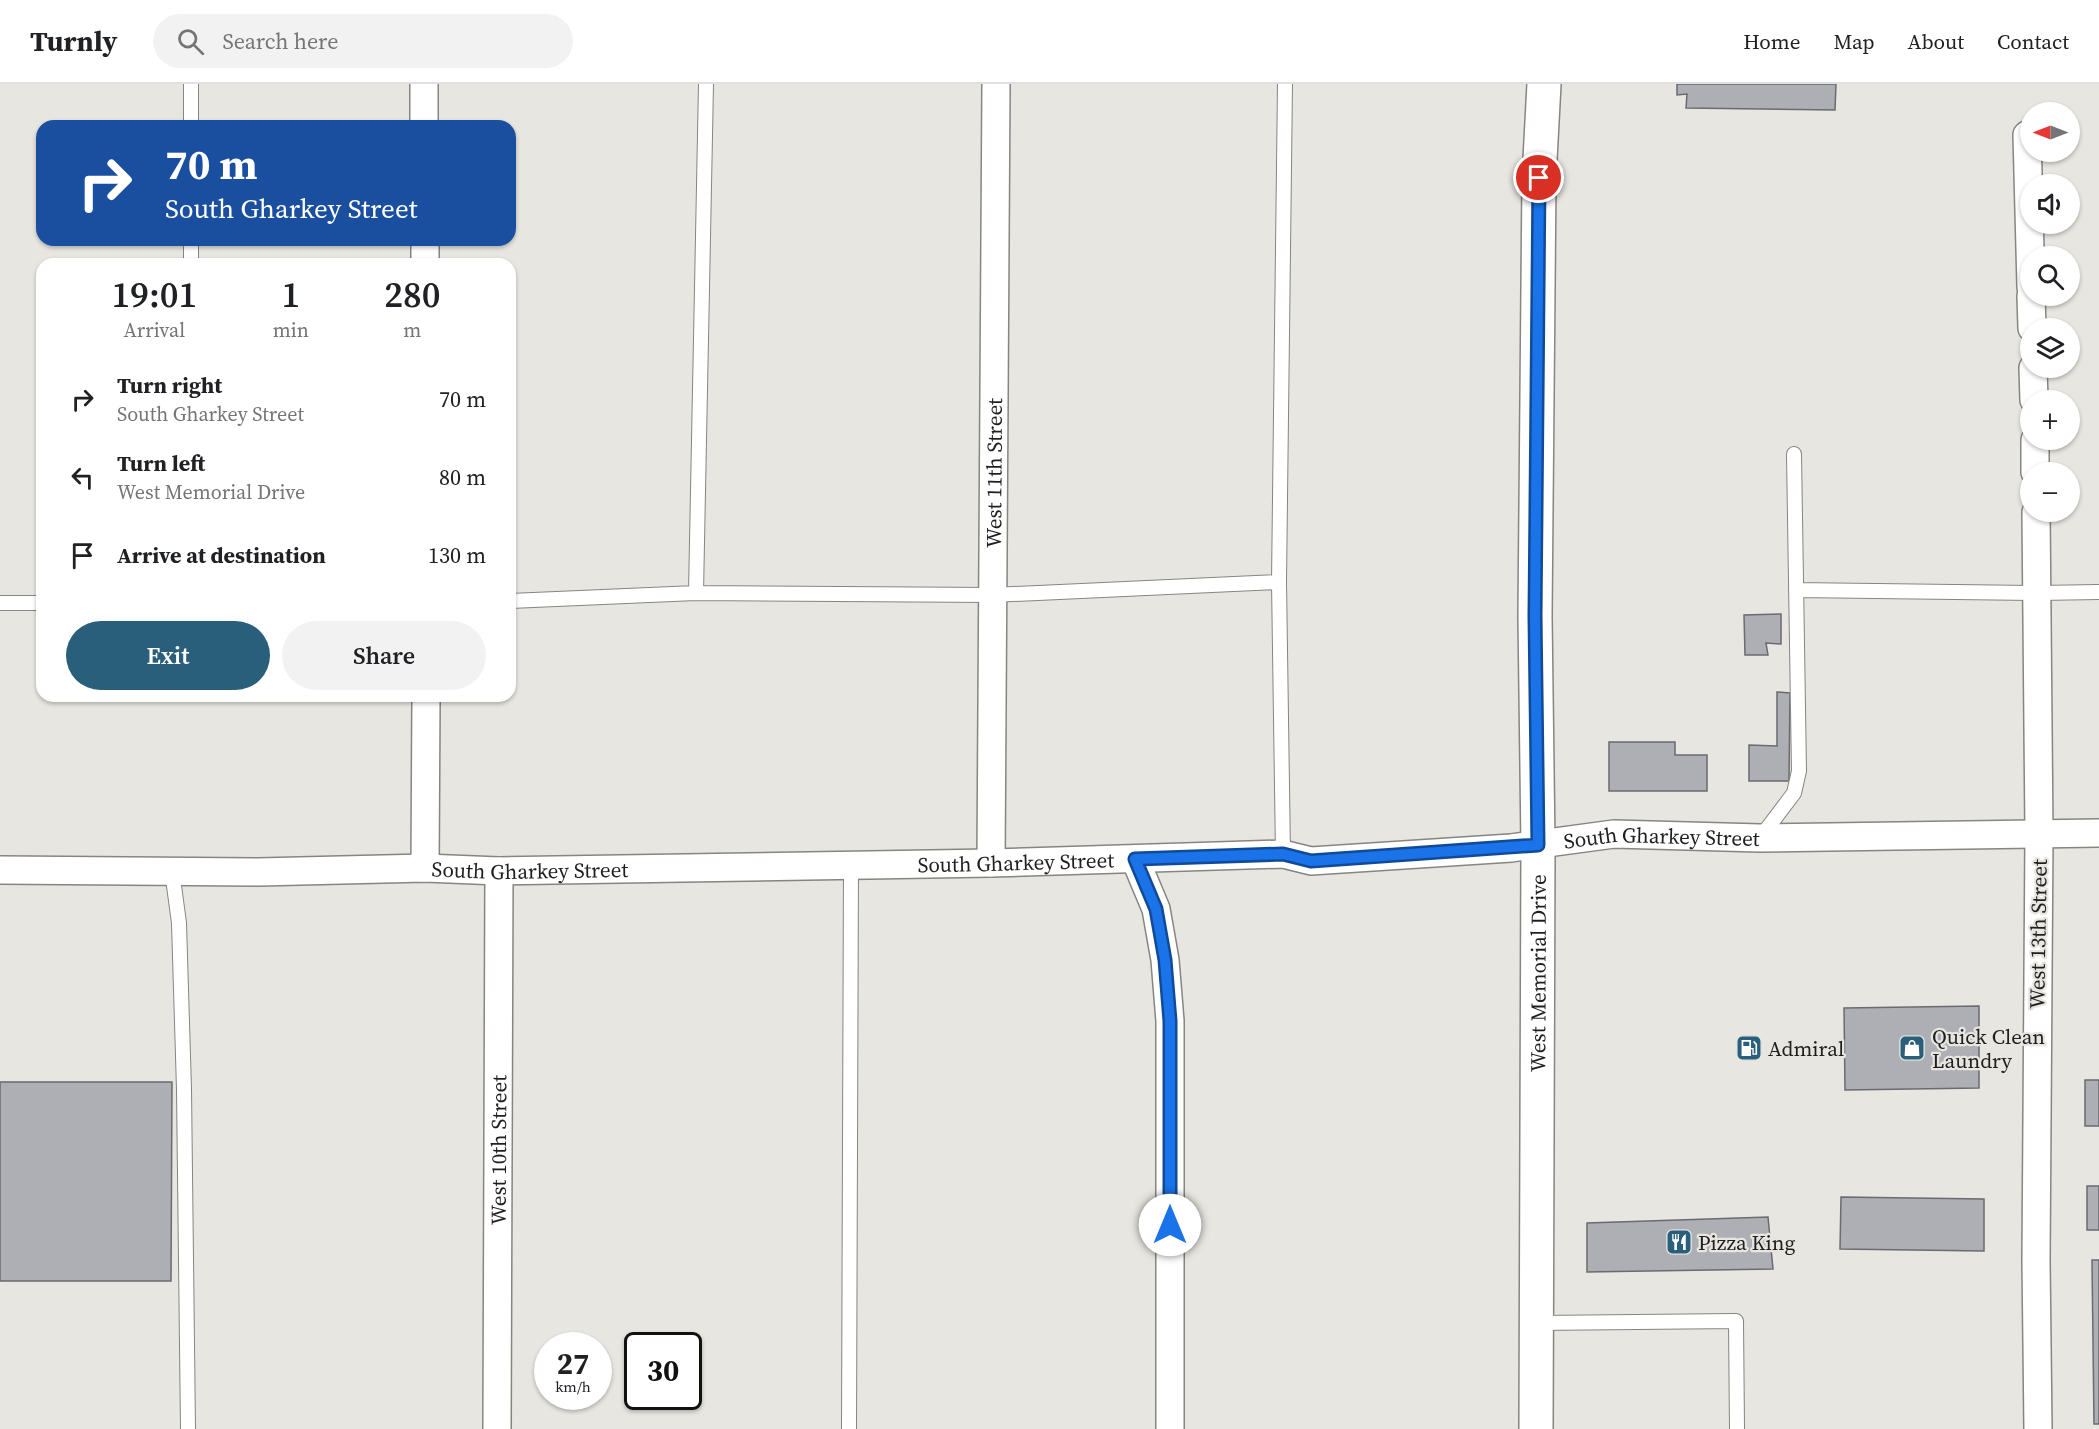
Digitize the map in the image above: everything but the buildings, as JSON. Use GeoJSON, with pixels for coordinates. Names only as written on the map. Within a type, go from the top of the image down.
{"type":"FeatureCollection","features":[{"type":"Feature","properties":{"kind":"main road","name":"West Memorial Drive"},"geometry":{"type":"LineString","coordinates":[[1536,1429],[1538,845],[1536,592],[1539,178],[1544,84]]}},
{"type":"Feature","properties":{"kind":"street"},"geometry":{"type":"LineString","coordinates":[[424,84],[424,120]]}},
{"type":"Feature","properties":{"kind":"street","name":"West 11th Street"},"geometry":{"type":"LineString","coordinates":[[991,863],[996,84]]}},
{"type":"Feature","properties":{"kind":"street"},"geometry":{"type":"LineString","coordinates":[[2028,162],[2030,246]]}},
{"type":"Feature","properties":{"kind":"street","name":"West 13th Street"},"geometry":{"type":"LineString","coordinates":[[2036,522],[2039,834],[2036,1226],[2038,1429]]}},
{"type":"Feature","properties":{"kind":"street"},"geometry":{"type":"LineString","coordinates":[[425,868],[426,702]]}},
{"type":"Feature","properties":{"kind":"street","name":"South Gharkey Street"},"geometry":{"type":"LineString","coordinates":[[0,870],[258,872],[425,868],[499,871],[991,863],[1283,854],[1311,861],[1538,845],[1614,834],[1760,838],[2099,833]]}},
{"type":"Feature","properties":{"kind":"street"},"geometry":{"type":"LineString","coordinates":[[1135,859],[1156,909],[1165,960],[1170,1021],[1170,1429]]}},
{"type":"Feature","properties":{"kind":"street","name":"West 10th Street"},"geometry":{"type":"LineString","coordinates":[[498,1429],[499,871]]}},
{"type":"Feature","properties":{"kind":"lane"},"geometry":{"type":"LineString","coordinates":[[191,84],[191,120]]}},
{"type":"Feature","properties":{"kind":"lane"},"geometry":{"type":"LineString","coordinates":[[696,593],[706,84]]}},
{"type":"Feature","properties":{"kind":"lane"},"geometry":{"type":"LineString","coordinates":[[1283,854],[1280,582],[1285,84]]}},
{"type":"Feature","properties":{"kind":"lane"},"geometry":{"type":"LineString","coordinates":[[1760,838],[1794,793],[1799,771],[1794,454]]}},
{"type":"Feature","properties":{"kind":"lane"},"geometry":{"type":"LineString","coordinates":[[516,601],[696,593],[993,595],[1280,582]]}},
{"type":"Feature","properties":{"kind":"lane"},"geometry":{"type":"LineString","coordinates":[[1796,590],[2099,592]]}},
{"type":"Feature","properties":{"kind":"lane"},"geometry":{"type":"LineString","coordinates":[[0,603],[36,603]]}},
{"type":"Feature","properties":{"kind":"lane"},"geometry":{"type":"LineString","coordinates":[[849,1429],[851,865]]}},
{"type":"Feature","properties":{"kind":"lane"},"geometry":{"type":"LineString","coordinates":[[172,871],[179,923],[184,1077],[188,1429]]}},
{"type":"Feature","properties":{"kind":"lane"},"geometry":{"type":"LineString","coordinates":[[1536,1323],[1737,1320],[1737,1429]]}},
{"type":"Feature","properties":{"kind":"place","name":"Admiral"},"geometry":{"type":"Point","coordinates":[1749,1048]}},
{"type":"Feature","properties":{"kind":"place","name":"Quick Clean Laundry"},"geometry":{"type":"Point","coordinates":[1912,1048]}},
{"type":"Feature","properties":{"kind":"place","name":"Pizza King"},"geometry":{"type":"Point","coordinates":[1679,1242]}},
{"type":"Feature","properties":{"kind":"route"},"geometry":{"type":"LineString","coordinates":[[1170,1225],[1170,1021],[1165,960],[1156,909],[1135,859],[1283,854],[1311,861],[1538,845],[1535,616],[1539,178]]}}]}
